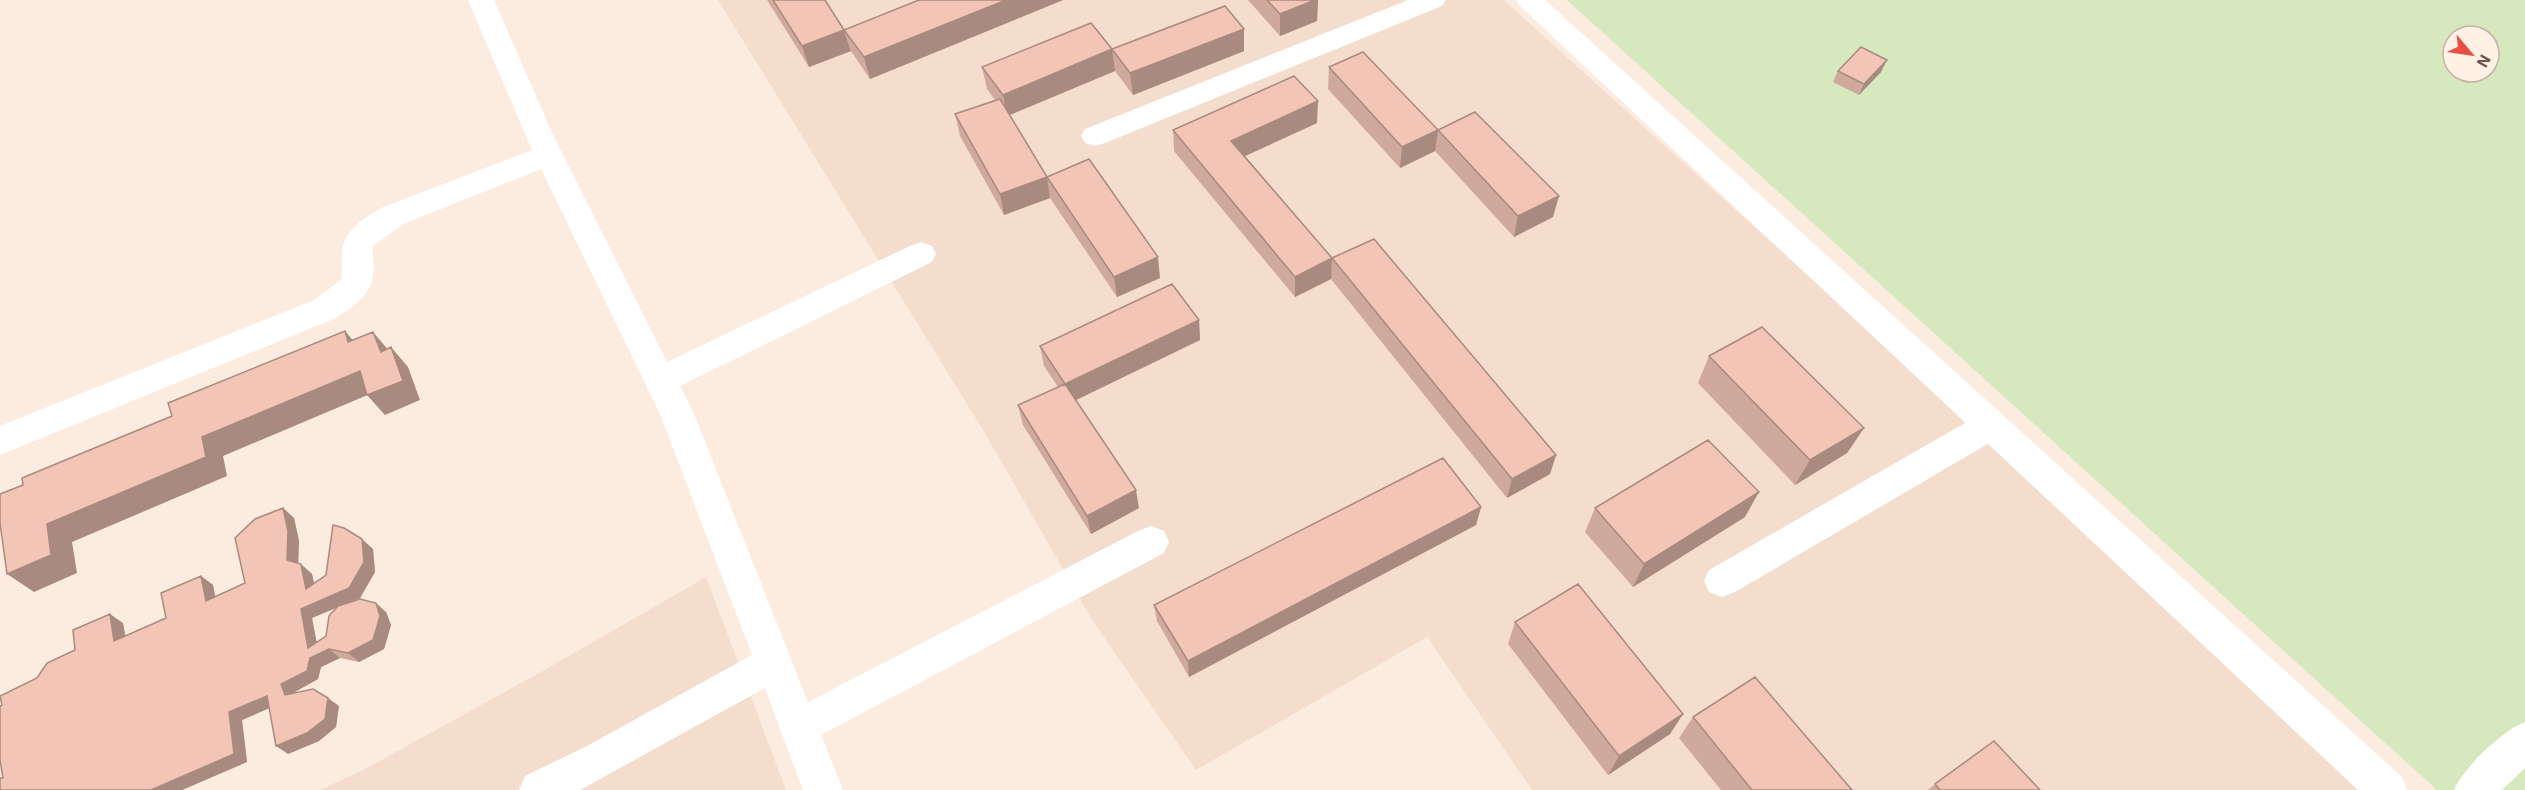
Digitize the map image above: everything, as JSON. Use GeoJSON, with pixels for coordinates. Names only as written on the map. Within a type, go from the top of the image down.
{"type":"FeatureCollection","features":[{"type":"Feature","properties":{"kind":"street"},"geometry":{"type":"LineString","coordinates":[[481,0],[549,155],[677,414],[823,790]]}},
{"type":"Feature","properties":{"kind":"street"},"geometry":{"type":"LineString","coordinates":[[1095,136],[1433,0]]}},
{"type":"Feature","properties":{"kind":"street"},"geometry":{"type":"LineString","coordinates":[[1530,0],[2387,790]]}},
{"type":"Feature","properties":{"kind":"street"},"geometry":{"type":"LineString","coordinates":[[0,441],[325,309],[344,298],[357,285],[359,272],[357,252],[360,241],[374,227],[392,216],[549,155]]}},
{"type":"Feature","properties":{"kind":"street"},"geometry":{"type":"LineString","coordinates":[[661,380],[921,255]]}},
{"type":"Feature","properties":{"kind":"street"},"geometry":{"type":"LineString","coordinates":[[1722,581],[1990,424]]}},
{"type":"Feature","properties":{"kind":"street"},"geometry":{"type":"LineString","coordinates":[[799,727],[1151,542]]}},
{"type":"Feature","properties":{"kind":"street"},"geometry":{"type":"LineString","coordinates":[[539,790],[599,760],[774,663]]}},
{"type":"Feature","properties":{"kind":"street"},"geometry":{"type":"LineString","coordinates":[[2474,790],[2525,741]]}},
{"type":"Feature","properties":{"kind":"shaded area"},"geometry":{"type":"Polygon","coordinates":[[[718,0],[1504,0],[1921,378],[2363,790],[1532,790],[1427,637],[1196,770],[1094,623],[983,430],[718,0]]]}},
{"type":"Feature","properties":{"kind":"shaded area"},"geometry":{"type":"Polygon","coordinates":[[[706,577],[786,790],[320,790],[367,768],[706,577]]]}},
{"type":"Feature","properties":{"kind":"green space"},"geometry":{"type":"Polygon","coordinates":[[[1567,0],[2525,0],[2525,790],[2437,790],[1567,0]]]}},
{"type":"Feature","properties":{"kind":"building"},"geometry":{"type":"Polygon","coordinates":[[[773,0],[825,0],[844,30],[802,46],[773,0]]]}},
{"type":"Feature","properties":{"kind":"building"},"geometry":{"type":"Polygon","coordinates":[[[919,0],[1006,0],[864,57],[844,30],[919,0]]]}},
{"type":"Feature","properties":{"kind":"building"},"geometry":{"type":"Polygon","coordinates":[[[1267,0],[1315,0],[1280,14],[1267,0]]]}},
{"type":"Feature","properties":{"kind":"building"},"geometry":{"type":"Polygon","coordinates":[[[1225,6],[1244,29],[1130,73],[1112,49],[1225,6]]]}},
{"type":"Feature","properties":{"kind":"building"},"geometry":{"type":"Polygon","coordinates":[[[1091,23],[1112,49],[1003,95],[982,67],[1091,23]]]}},
{"type":"Feature","properties":{"kind":"building"},"geometry":{"type":"Polygon","coordinates":[[[1861,47],[1887,60],[1864,84],[1838,71],[1861,47]]]}},
{"type":"Feature","properties":{"kind":"building"},"geometry":{"type":"Polygon","coordinates":[[[1363,52],[1438,130],[1402,147],[1329,67],[1363,52]]]}},
{"type":"Feature","properties":{"kind":"building"},"geometry":{"type":"Polygon","coordinates":[[[1294,76],[1318,101],[1231,141],[1332,258],[1295,277],[1173,130],[1294,76]]]}},
{"type":"Feature","properties":{"kind":"building"},"geometry":{"type":"Polygon","coordinates":[[[1000,99],[1047,177],[1000,194],[955,114],[1000,99]]]}},
{"type":"Feature","properties":{"kind":"building"},"geometry":{"type":"Polygon","coordinates":[[[1475,112],[1559,196],[1518,216],[1438,130],[1475,112]]]}},
{"type":"Feature","properties":{"kind":"building"},"geometry":{"type":"Polygon","coordinates":[[[1089,159],[1158,257],[1114,277],[1047,177],[1089,159]]]}},
{"type":"Feature","properties":{"kind":"building"},"geometry":{"type":"Polygon","coordinates":[[[1374,239],[1556,455],[1512,479],[1332,258],[1374,239]]]}},
{"type":"Feature","properties":{"kind":"building"},"geometry":{"type":"Polygon","coordinates":[[[1172,284],[1199,320],[1065,384],[1040,346],[1172,284]]]}},
{"type":"Feature","properties":{"kind":"building"},"geometry":{"type":"Polygon","coordinates":[[[1762,327],[1864,428],[1810,460],[1709,356],[1762,327]]]}},
{"type":"Feature","properties":{"kind":"building"},"geometry":{"type":"Polygon","coordinates":[[[345,331],[348,342],[373,332],[381,352],[391,347],[403,381],[367,395],[360,371],[202,437],[206,457],[47,524],[51,555],[7,574],[0,523],[0,494],[23,485],[22,478],[172,416],[168,403],[345,331]]]}},
{"type":"Feature","properties":{"kind":"building"},"geometry":{"type":"Polygon","coordinates":[[[1065,384],[1136,490],[1087,516],[1018,405],[1065,384]]]}},
{"type":"Feature","properties":{"kind":"building"},"geometry":{"type":"Polygon","coordinates":[[[1708,440],[1759,492],[1644,564],[1595,508],[1708,440]]]}},
{"type":"Feature","properties":{"kind":"building"},"geometry":{"type":"Polygon","coordinates":[[[1443,458],[1481,507],[1188,661],[1154,605],[1443,458]]]}},
{"type":"Feature","properties":{"kind":"building"},"geometry":{"type":"Polygon","coordinates":[[[283,508],[288,531],[287,560],[301,564],[306,589],[326,575],[333,525],[344,528],[362,539],[364,562],[349,588],[301,609],[308,648],[326,636],[329,616],[338,606],[360,599],[376,603],[380,616],[373,640],[348,653],[329,649],[310,658],[307,671],[281,684],[285,695],[313,689],[328,698],[325,719],[307,733],[276,746],[267,696],[229,712],[234,754],[151,790],[0,790],[0,778],[3,778],[0,760],[0,706],[2,705],[0,696],[37,678],[47,663],[75,650],[73,630],[110,614],[114,641],[166,618],[161,593],[201,576],[206,601],[245,583],[235,538],[255,519],[283,508]]]}},
{"type":"Feature","properties":{"kind":"building"},"geometry":{"type":"Polygon","coordinates":[[[1578,584],[1683,714],[1619,756],[1515,622],[1578,584]]]}},
{"type":"Feature","properties":{"kind":"building"},"geometry":{"type":"Polygon","coordinates":[[[1755,677],[1852,790],[1752,790],[1693,717],[1755,677]]]}},
{"type":"Feature","properties":{"kind":"building"},"geometry":{"type":"Polygon","coordinates":[[[1994,741],[2040,790],[1940,790],[1935,784],[1994,741]]]}}]}
